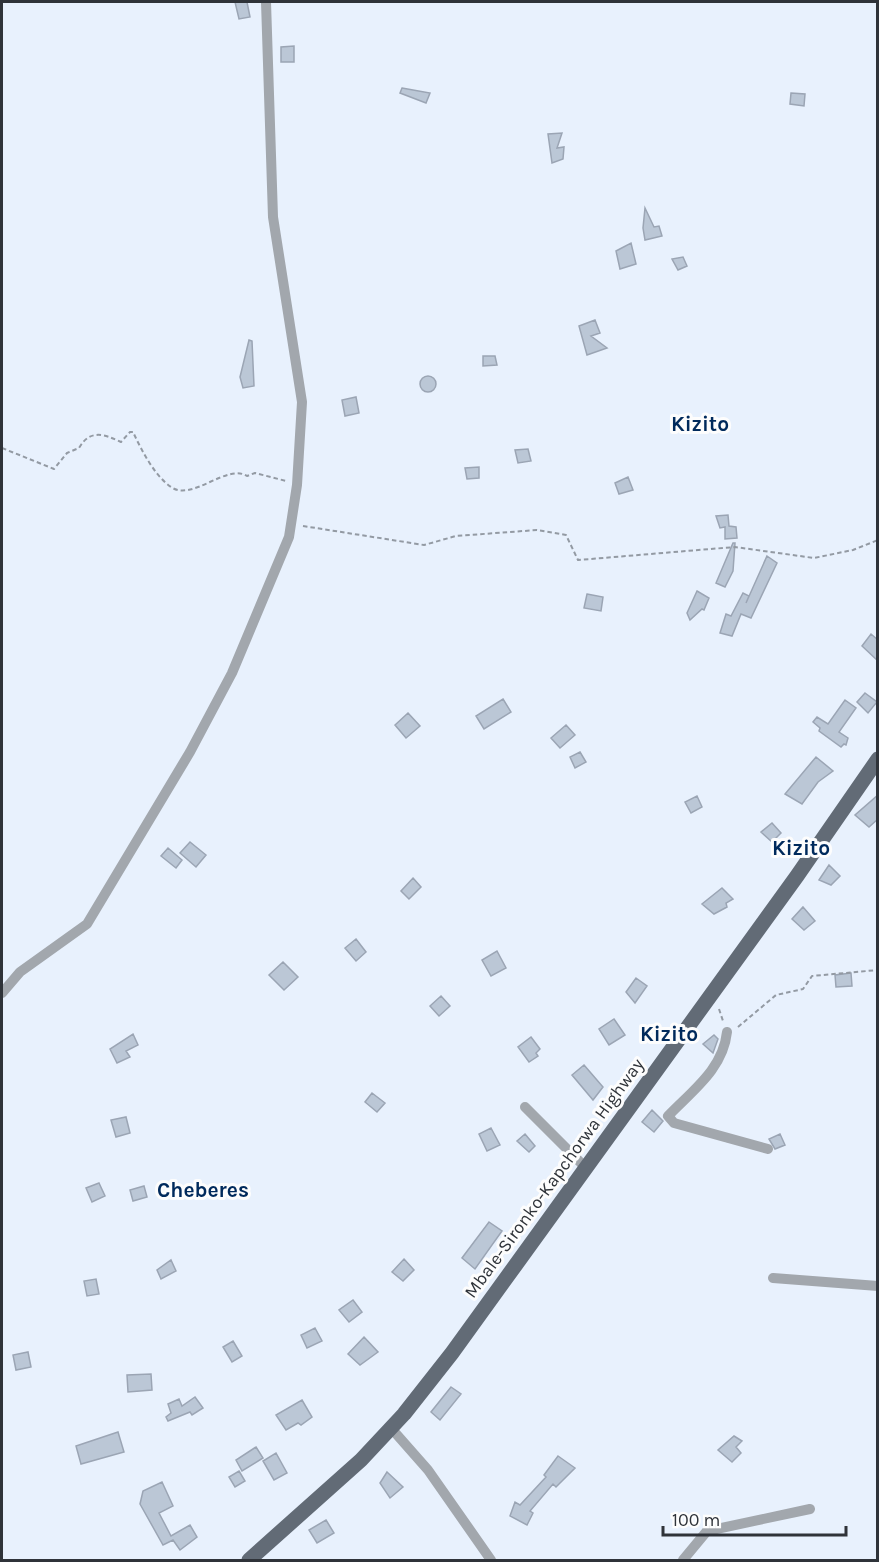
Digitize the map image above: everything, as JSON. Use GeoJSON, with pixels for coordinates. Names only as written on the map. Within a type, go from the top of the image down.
{"type":"FeatureCollection","features":[{"type":"Feature","properties":{"kind":"main road","name":"Mbale-Sironko-Kapchorwa Highway"},"geometry":{"type":"LineString","coordinates":[[249,1560],[361,1460],[391,1428],[452,1353],[878,759]]}},
{"type":"Feature","properties":{"kind":"street"},"geometry":{"type":"LineString","coordinates":[[2,993],[20,972],[87,924],[190,752],[232,673],[289,537],[297,485],[302,402],[273,218],[266,2]]}},
{"type":"Feature","properties":{"kind":"street"},"geometry":{"type":"LineString","coordinates":[[727,1032],[717,1066],[669,1116],[674,1123],[768,1149]]}},
{"type":"Feature","properties":{"kind":"street"},"geometry":{"type":"LineString","coordinates":[[525,1107],[586,1168]]}},
{"type":"Feature","properties":{"kind":"street"},"geometry":{"type":"LineString","coordinates":[[773,1278],[878,1286]]}},
{"type":"Feature","properties":{"kind":"street"},"geometry":{"type":"LineString","coordinates":[[391,1428],[428,1470],[490,1560]]}},
{"type":"Feature","properties":{"kind":"street"},"geometry":{"type":"LineString","coordinates":[[683,1560],[707,1531],[810,1509]]}},
{"type":"Feature","properties":{"kind":"path"},"geometry":{"type":"LineString","coordinates":[[2,448],[54,469],[67,453],[79,448],[85,438],[92,434],[109,436],[121,442],[130,432],[133,432],[150,463],[170,487],[177,490],[199,487],[231,473],[242,473],[247,476],[255,472],[272,475],[297,485]]}},
{"type":"Feature","properties":{"kind":"path"},"geometry":{"type":"LineString","coordinates":[[291,523],[353,536],[424,545],[456,536],[537,530],[566,535],[578,560],[735,547],[814,558],[853,550],[878,540]]}},
{"type":"Feature","properties":{"kind":"path"},"geometry":{"type":"LineString","coordinates":[[713,992],[727,1032],[746,1023],[776,995],[803,989],[812,976],[878,970]]}},
{"type":"Feature","properties":{"kind":"building"},"geometry":{"type":"Polygon","coordinates":[[[235,2],[247,2],[250,17],[239,19],[235,2]]]}},
{"type":"Feature","properties":{"kind":"building"},"geometry":{"type":"Polygon","coordinates":[[[294,46],[294,62],[281,62],[281,47],[294,46]]]}},
{"type":"Feature","properties":{"kind":"building"},"geometry":{"type":"Polygon","coordinates":[[[402,88],[430,93],[426,103],[400,93],[402,88]]]}},
{"type":"Feature","properties":{"kind":"building"},"geometry":{"type":"Polygon","coordinates":[[[791,93],[805,94],[804,106],[790,104],[791,93]]]}},
{"type":"Feature","properties":{"kind":"building"},"geometry":{"type":"Polygon","coordinates":[[[562,133],[557,148],[564,147],[563,159],[552,163],[548,134],[562,133]]]}},
{"type":"Feature","properties":{"kind":"building"},"geometry":{"type":"Polygon","coordinates":[[[645,208],[654,227],[659,226],[662,236],[645,240],[643,228],[645,208]]]}},
{"type":"Feature","properties":{"kind":"building"},"geometry":{"type":"Polygon","coordinates":[[[631,243],[636,264],[620,269],[616,251],[631,243]]]}},
{"type":"Feature","properties":{"kind":"building"},"geometry":{"type":"Polygon","coordinates":[[[683,257],[687,266],[678,270],[672,259],[683,257]]]}},
{"type":"Feature","properties":{"kind":"building"},"geometry":{"type":"Polygon","coordinates":[[[595,320],[600,333],[591,336],[607,348],[587,355],[579,326],[595,320]]]}},
{"type":"Feature","properties":{"kind":"building"},"geometry":{"type":"Polygon","coordinates":[[[249,340],[252,341],[254,386],[243,388],[240,377],[249,340]]]}},
{"type":"Feature","properties":{"kind":"building"},"geometry":{"type":"Polygon","coordinates":[[[483,356],[495,356],[497,365],[483,366],[483,356]]]}},
{"type":"Feature","properties":{"kind":"building"},"geometry":{"type":"Polygon","coordinates":[[[428,376],[434,378],[436,384],[434,390],[428,392],[422,390],[420,384],[422,378],[428,376]]]}},
{"type":"Feature","properties":{"kind":"building"},"geometry":{"type":"Polygon","coordinates":[[[356,397],[359,413],[345,416],[342,400],[356,397]]]}},
{"type":"Feature","properties":{"kind":"building"},"geometry":{"type":"Polygon","coordinates":[[[528,449],[531,461],[518,463],[515,450],[528,449]]]}},
{"type":"Feature","properties":{"kind":"building"},"geometry":{"type":"Polygon","coordinates":[[[479,467],[479,478],[467,479],[465,468],[479,467]]]}},
{"type":"Feature","properties":{"kind":"building"},"geometry":{"type":"Polygon","coordinates":[[[628,477],[633,490],[619,494],[615,483],[628,477]]]}},
{"type":"Feature","properties":{"kind":"building"},"geometry":{"type":"Polygon","coordinates":[[[728,515],[729,526],[736,527],[737,538],[725,539],[725,527],[720,528],[716,516],[728,515]]]}},
{"type":"Feature","properties":{"kind":"building"},"geometry":{"type":"Polygon","coordinates":[[[733,543],[735,543],[733,571],[725,587],[716,583],[733,543]]]}},
{"type":"Feature","properties":{"kind":"building"},"geometry":{"type":"Polygon","coordinates":[[[767,556],[777,563],[751,618],[741,614],[732,636],[720,633],[726,614],[731,616],[743,593],[749,596],[746,603],[767,556]]]}},
{"type":"Feature","properties":{"kind":"building"},"geometry":{"type":"Polygon","coordinates":[[[697,591],[709,598],[704,610],[702,609],[690,620],[687,613],[697,591]]]}},
{"type":"Feature","properties":{"kind":"building"},"geometry":{"type":"Polygon","coordinates":[[[587,594],[603,597],[601,611],[584,608],[587,594]]]}},
{"type":"Feature","properties":{"kind":"building"},"geometry":{"type":"Polygon","coordinates":[[[871,634],[878,640],[878,661],[862,646],[871,634]]]}},
{"type":"Feature","properties":{"kind":"building"},"geometry":{"type":"Polygon","coordinates":[[[865,693],[877,702],[868,713],[857,702],[865,693]]]}},
{"type":"Feature","properties":{"kind":"building"},"geometry":{"type":"Polygon","coordinates":[[[503,699],[511,712],[484,729],[476,716],[503,699]]]}},
{"type":"Feature","properties":{"kind":"building"},"geometry":{"type":"Polygon","coordinates":[[[845,700],[856,708],[839,732],[848,738],[846,745],[841,747],[819,731],[820,728],[813,722],[817,717],[828,724],[845,700]]]}},
{"type":"Feature","properties":{"kind":"building"},"geometry":{"type":"Polygon","coordinates":[[[408,713],[420,726],[406,738],[395,725],[408,713]]]}},
{"type":"Feature","properties":{"kind":"building"},"geometry":{"type":"Polygon","coordinates":[[[566,725],[575,735],[560,748],[551,738],[566,725]]]}},
{"type":"Feature","properties":{"kind":"building"},"geometry":{"type":"Polygon","coordinates":[[[580,752],[586,762],[575,768],[570,757],[580,752]]]}},
{"type":"Feature","properties":{"kind":"building"},"geometry":{"type":"Polygon","coordinates":[[[816,757],[833,771],[818,782],[802,804],[785,794],[816,757]]]}},
{"type":"Feature","properties":{"kind":"building"},"geometry":{"type":"Polygon","coordinates":[[[878,795],[878,819],[869,827],[855,815],[878,795]]]}},
{"type":"Feature","properties":{"kind":"building"},"geometry":{"type":"Polygon","coordinates":[[[697,796],[702,807],[691,813],[685,802],[697,796]]]}},
{"type":"Feature","properties":{"kind":"building"},"geometry":{"type":"Polygon","coordinates":[[[772,823],[781,833],[772,842],[761,832],[772,823]]]}},
{"type":"Feature","properties":{"kind":"building"},"geometry":{"type":"Polygon","coordinates":[[[190,842],[206,855],[196,867],[180,853],[190,842]]]}},
{"type":"Feature","properties":{"kind":"building"},"geometry":{"type":"Polygon","coordinates":[[[168,848],[182,860],[176,868],[161,856],[168,848]]]}},
{"type":"Feature","properties":{"kind":"building"},"geometry":{"type":"Polygon","coordinates":[[[829,865],[840,876],[831,885],[819,880],[829,865]]]}},
{"type":"Feature","properties":{"kind":"building"},"geometry":{"type":"Polygon","coordinates":[[[413,878],[421,887],[409,899],[401,891],[413,878]]]}},
{"type":"Feature","properties":{"kind":"building"},"geometry":{"type":"Polygon","coordinates":[[[722,888],[733,899],[726,903],[727,907],[714,914],[702,904],[722,888]]]}},
{"type":"Feature","properties":{"kind":"building"},"geometry":{"type":"Polygon","coordinates":[[[803,907],[815,921],[804,930],[792,919],[803,907]]]}},
{"type":"Feature","properties":{"kind":"building"},"geometry":{"type":"Polygon","coordinates":[[[356,939],[366,952],[356,961],[345,948],[356,939]]]}},
{"type":"Feature","properties":{"kind":"building"},"geometry":{"type":"Polygon","coordinates":[[[497,951],[506,968],[491,976],[482,960],[497,951]]]}},
{"type":"Feature","properties":{"kind":"building"},"geometry":{"type":"Polygon","coordinates":[[[283,962],[298,977],[284,990],[269,975],[283,962]]]}},
{"type":"Feature","properties":{"kind":"building"},"geometry":{"type":"Polygon","coordinates":[[[851,973],[852,986],[836,987],[835,975],[851,973]]]}},
{"type":"Feature","properties":{"kind":"building"},"geometry":{"type":"Polygon","coordinates":[[[636,978],[647,986],[635,1003],[626,992],[636,978]]]}},
{"type":"Feature","properties":{"kind":"building"},"geometry":{"type":"Polygon","coordinates":[[[441,996],[450,1006],[439,1016],[430,1006],[441,996]]]}},
{"type":"Feature","properties":{"kind":"building"},"geometry":{"type":"Polygon","coordinates":[[[614,1019],[625,1035],[609,1045],[599,1029],[614,1019]]]}},
{"type":"Feature","properties":{"kind":"building"},"geometry":{"type":"Polygon","coordinates":[[[133,1034],[138,1045],[126,1051],[130,1057],[117,1063],[110,1049],[133,1034]]]}},
{"type":"Feature","properties":{"kind":"building"},"geometry":{"type":"Polygon","coordinates":[[[714,1035],[718,1039],[713,1053],[703,1044],[714,1035]]]}},
{"type":"Feature","properties":{"kind":"building"},"geometry":{"type":"Polygon","coordinates":[[[531,1037],[540,1049],[536,1053],[538,1056],[529,1062],[518,1047],[531,1037]]]}},
{"type":"Feature","properties":{"kind":"building"},"geometry":{"type":"Polygon","coordinates":[[[584,1065],[603,1087],[593,1100],[572,1075],[584,1065]]]}},
{"type":"Feature","properties":{"kind":"building"},"geometry":{"type":"Polygon","coordinates":[[[372,1093],[385,1103],[377,1112],[365,1102],[372,1093]]]}},
{"type":"Feature","properties":{"kind":"building"},"geometry":{"type":"Polygon","coordinates":[[[652,1110],[663,1121],[654,1132],[642,1122],[652,1110]]]}},
{"type":"Feature","properties":{"kind":"building"},"geometry":{"type":"Polygon","coordinates":[[[126,1117],[130,1133],[116,1137],[111,1120],[126,1117]]]}},
{"type":"Feature","properties":{"kind":"building"},"geometry":{"type":"Polygon","coordinates":[[[491,1128],[500,1145],[487,1151],[479,1134],[491,1128]]]}},
{"type":"Feature","properties":{"kind":"building"},"geometry":{"type":"Polygon","coordinates":[[[525,1134],[535,1146],[529,1152],[517,1141],[525,1134]]]}},
{"type":"Feature","properties":{"kind":"building"},"geometry":{"type":"Polygon","coordinates":[[[780,1134],[785,1145],[775,1149],[769,1139],[780,1134]]]}},
{"type":"Feature","properties":{"kind":"building"},"geometry":{"type":"Polygon","coordinates":[[[99,1183],[105,1196],[92,1202],[86,1188],[99,1183]]]}},
{"type":"Feature","properties":{"kind":"building"},"geometry":{"type":"Polygon","coordinates":[[[144,1186],[147,1197],[133,1201],[130,1190],[144,1186]]]}},
{"type":"Feature","properties":{"kind":"building"},"geometry":{"type":"Polygon","coordinates":[[[489,1222],[502,1231],[475,1269],[462,1258],[489,1222]]]}},
{"type":"Feature","properties":{"kind":"building"},"geometry":{"type":"Polygon","coordinates":[[[404,1259],[414,1270],[403,1281],[392,1272],[404,1259]]]}},
{"type":"Feature","properties":{"kind":"building"},"geometry":{"type":"Polygon","coordinates":[[[171,1260],[176,1271],[161,1279],[157,1270],[171,1260]]]}},
{"type":"Feature","properties":{"kind":"building"},"geometry":{"type":"Polygon","coordinates":[[[96,1279],[99,1294],[87,1296],[84,1281],[96,1279]]]}},
{"type":"Feature","properties":{"kind":"building"},"geometry":{"type":"Polygon","coordinates":[[[353,1300],[362,1312],[349,1322],[339,1310],[353,1300]]]}},
{"type":"Feature","properties":{"kind":"building"},"geometry":{"type":"Polygon","coordinates":[[[315,1328],[322,1341],[307,1348],[301,1335],[315,1328]]]}},
{"type":"Feature","properties":{"kind":"building"},"geometry":{"type":"Polygon","coordinates":[[[364,1337],[378,1352],[360,1365],[348,1354],[364,1337]]]}},
{"type":"Feature","properties":{"kind":"building"},"geometry":{"type":"Polygon","coordinates":[[[233,1341],[242,1356],[232,1362],[223,1347],[233,1341]]]}},
{"type":"Feature","properties":{"kind":"building"},"geometry":{"type":"Polygon","coordinates":[[[28,1352],[31,1367],[16,1370],[13,1355],[28,1352]]]}},
{"type":"Feature","properties":{"kind":"building"},"geometry":{"type":"Polygon","coordinates":[[[151,1374],[152,1390],[128,1392],[127,1375],[151,1374]]]}},
{"type":"Feature","properties":{"kind":"building"},"geometry":{"type":"Polygon","coordinates":[[[451,1387],[461,1394],[440,1420],[431,1412],[451,1387]]]}},
{"type":"Feature","properties":{"kind":"building"},"geometry":{"type":"Polygon","coordinates":[[[195,1397],[203,1408],[192,1415],[190,1412],[168,1421],[166,1417],[171,1413],[168,1404],[179,1399],[182,1406],[195,1397]]]}},
{"type":"Feature","properties":{"kind":"building"},"geometry":{"type":"Polygon","coordinates":[[[302,1400],[312,1417],[301,1425],[298,1423],[286,1430],[276,1415],[302,1400]]]}},
{"type":"Feature","properties":{"kind":"building"},"geometry":{"type":"Polygon","coordinates":[[[118,1432],[124,1452],[81,1464],[76,1446],[118,1432]]]}},
{"type":"Feature","properties":{"kind":"building"},"geometry":{"type":"Polygon","coordinates":[[[734,1436],[742,1441],[736,1447],[741,1453],[732,1462],[718,1450],[734,1436]]]}},
{"type":"Feature","properties":{"kind":"building"},"geometry":{"type":"Polygon","coordinates":[[[256,1447],[263,1458],[242,1471],[236,1460],[256,1447]]]}},
{"type":"Feature","properties":{"kind":"building"},"geometry":{"type":"Polygon","coordinates":[[[276,1453],[287,1473],[274,1480],[263,1461],[276,1453]]]}},
{"type":"Feature","properties":{"kind":"building"},"geometry":{"type":"Polygon","coordinates":[[[558,1456],[575,1468],[556,1487],[553,1484],[530,1511],[533,1513],[527,1525],[510,1516],[515,1502],[520,1505],[546,1477],[544,1475],[558,1456]]]}},
{"type":"Feature","properties":{"kind":"building"},"geometry":{"type":"Polygon","coordinates":[[[239,1471],[245,1481],[235,1487],[229,1477],[239,1471]]]}},
{"type":"Feature","properties":{"kind":"building"},"geometry":{"type":"Polygon","coordinates":[[[387,1472],[403,1487],[390,1498],[380,1483],[387,1472]]]}},
{"type":"Feature","properties":{"kind":"building"},"geometry":{"type":"Polygon","coordinates":[[[162,1482],[173,1506],[159,1513],[171,1536],[190,1525],[197,1537],[180,1550],[173,1540],[163,1545],[140,1504],[143,1491],[162,1482]]]}},
{"type":"Feature","properties":{"kind":"building"},"geometry":{"type":"Polygon","coordinates":[[[326,1520],[334,1533],[317,1543],[309,1530],[326,1520]]]}},
{"type":"Feature","properties":{"kind":"district","name":"Kizito"},"geometry":{"type":"Point","coordinates":[700,424]}},
{"type":"Feature","properties":{"kind":"district","name":"Kizito"},"geometry":{"type":"Point","coordinates":[801,848]}},
{"type":"Feature","properties":{"kind":"district","name":"Kizito"},"geometry":{"type":"Point","coordinates":[669,1034]}},
{"type":"Feature","properties":{"kind":"district","name":"Cheberes"},"geometry":{"type":"Point","coordinates":[203,1190]}}]}
